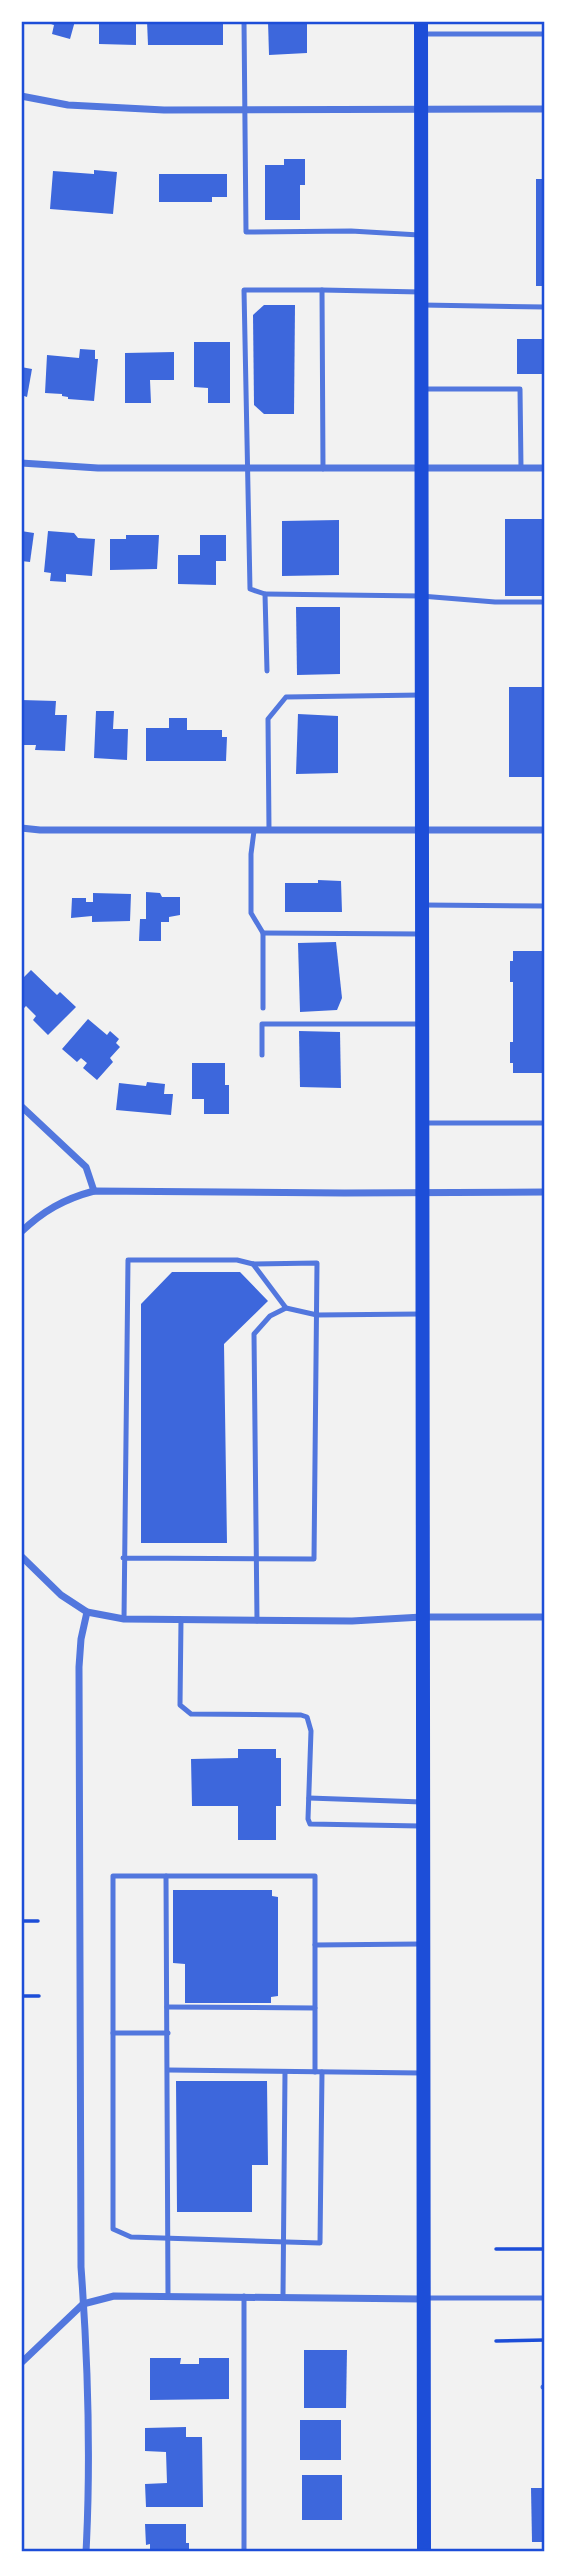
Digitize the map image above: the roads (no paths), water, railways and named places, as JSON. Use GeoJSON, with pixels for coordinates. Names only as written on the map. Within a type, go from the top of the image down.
{"type":"FeatureCollection","features":[{"type":"Feature","properties":{"kind":"main road"},"geometry":{"type":"LineString","coordinates":[[421,28],[424,2552]]}},
{"type":"Feature","properties":{"kind":"street"},"geometry":{"type":"LineString","coordinates":[[21,96],[68,105],[111,108],[545,109]]}},
{"type":"Feature","properties":{"kind":"street"},"geometry":{"type":"LineString","coordinates":[[21,463],[98,468],[246,470],[545,468]]}},
{"type":"Feature","properties":{"kind":"street"},"geometry":{"type":"LineString","coordinates":[[21,828],[40,831],[545,830]]}},
{"type":"Feature","properties":{"kind":"street"},"geometry":{"type":"LineString","coordinates":[[21,1106],[86,1167],[94,1191]]}},
{"type":"Feature","properties":{"kind":"street"},"geometry":{"type":"LineString","coordinates":[[21,1233],[51,1207],[69,1197],[94,1191],[545,1192]]}},
{"type":"Feature","properties":{"kind":"street"},"geometry":{"type":"LineString","coordinates":[[21,1556],[61,1595],[87,1612],[124,1619],[352,1621],[422,1617],[545,1617]]}},
{"type":"Feature","properties":{"kind":"street"},"geometry":{"type":"LineString","coordinates":[[86,2552],[88,2463],[81,2267],[79,1667],[87,1612]]}},
{"type":"Feature","properties":{"kind":"street"},"geometry":{"type":"LineString","coordinates":[[21,2363],[83,2304],[114,2296],[423,2298]]}},
{"type":"Feature","properties":{"kind":"lane"},"geometry":{"type":"LineString","coordinates":[[244,21],[246,232],[351,231],[421,235]]}},
{"type":"Feature","properties":{"kind":"lane"},"geometry":{"type":"LineString","coordinates":[[421,28],[545,34]]}},
{"type":"Feature","properties":{"kind":"lane"},"geometry":{"type":"LineString","coordinates":[[545,307],[323,290],[244,290],[250,589],[265,594],[421,596],[495,602],[545,602]]}},
{"type":"Feature","properties":{"kind":"lane"},"geometry":{"type":"LineString","coordinates":[[323,290],[323,469]]}},
{"type":"Feature","properties":{"kind":"lane"},"geometry":{"type":"LineString","coordinates":[[421,389],[520,389],[521,468]]}},
{"type":"Feature","properties":{"kind":"lane"},"geometry":{"type":"LineString","coordinates":[[265,594],[267,670]]}},
{"type":"Feature","properties":{"kind":"lane"},"geometry":{"type":"LineString","coordinates":[[269,830],[268,719],[286,697],[421,695]]}},
{"type":"Feature","properties":{"kind":"lane"},"geometry":{"type":"LineString","coordinates":[[254,831],[251,854],[251,912],[263,933],[262,1008]]}},
{"type":"Feature","properties":{"kind":"lane"},"geometry":{"type":"LineString","coordinates":[[421,905],[545,906]]}},
{"type":"Feature","properties":{"kind":"lane"},"geometry":{"type":"LineString","coordinates":[[263,933],[421,934]]}},
{"type":"Feature","properties":{"kind":"lane"},"geometry":{"type":"LineString","coordinates":[[262,1055],[262,1024],[422,1024]]}},
{"type":"Feature","properties":{"kind":"lane"},"geometry":{"type":"LineString","coordinates":[[422,1123],[545,1123]]}},
{"type":"Feature","properties":{"kind":"lane"},"geometry":{"type":"LineString","coordinates":[[123,1558],[314,1559],[317,1263],[128,1260],[123,1558],[124,1619]]}},
{"type":"Feature","properties":{"kind":"lane"},"geometry":{"type":"LineString","coordinates":[[253,1264],[286,1308]]}},
{"type":"Feature","properties":{"kind":"lane"},"geometry":{"type":"LineString","coordinates":[[257,1620],[254,1334],[270,1316],[286,1308],[317,1315],[422,1314]]}},
{"type":"Feature","properties":{"kind":"lane"},"geometry":{"type":"LineString","coordinates":[[181,1620],[180,1705],[191,1714],[301,1714],[307,1717],[311,1731],[310,1824],[422,1826]]}},
{"type":"Feature","properties":{"kind":"lane"},"geometry":{"type":"LineString","coordinates":[[309,1798],[422,1802]]}},
{"type":"Feature","properties":{"kind":"lane"},"geometry":{"type":"LineString","coordinates":[[113,1876],[166,1876],[315,1876],[320,2243],[169,2240],[131,2237],[113,2229],[113,1876]]}},
{"type":"Feature","properties":{"kind":"lane"},"geometry":{"type":"LineString","coordinates":[[166,1876],[168,2296]]}},
{"type":"Feature","properties":{"kind":"lane"},"geometry":{"type":"LineString","coordinates":[[315,1945],[422,1944]]}},
{"type":"Feature","properties":{"kind":"lane"},"geometry":{"type":"LineString","coordinates":[[167,2007],[315,2007]]}},
{"type":"Feature","properties":{"kind":"lane"},"geometry":{"type":"LineString","coordinates":[[113,2033],[168,2033]]}},
{"type":"Feature","properties":{"kind":"lane"},"geometry":{"type":"LineString","coordinates":[[168,2070],[422,2073]]}},
{"type":"Feature","properties":{"kind":"lane"},"geometry":{"type":"LineString","coordinates":[[283,2296],[285,2073]]}},
{"type":"Feature","properties":{"kind":"lane"},"geometry":{"type":"LineString","coordinates":[[244,2297],[244,2552]]}},
{"type":"Feature","properties":{"kind":"lane"},"geometry":{"type":"LineString","coordinates":[[423,2298],[545,2298]]}}]}
